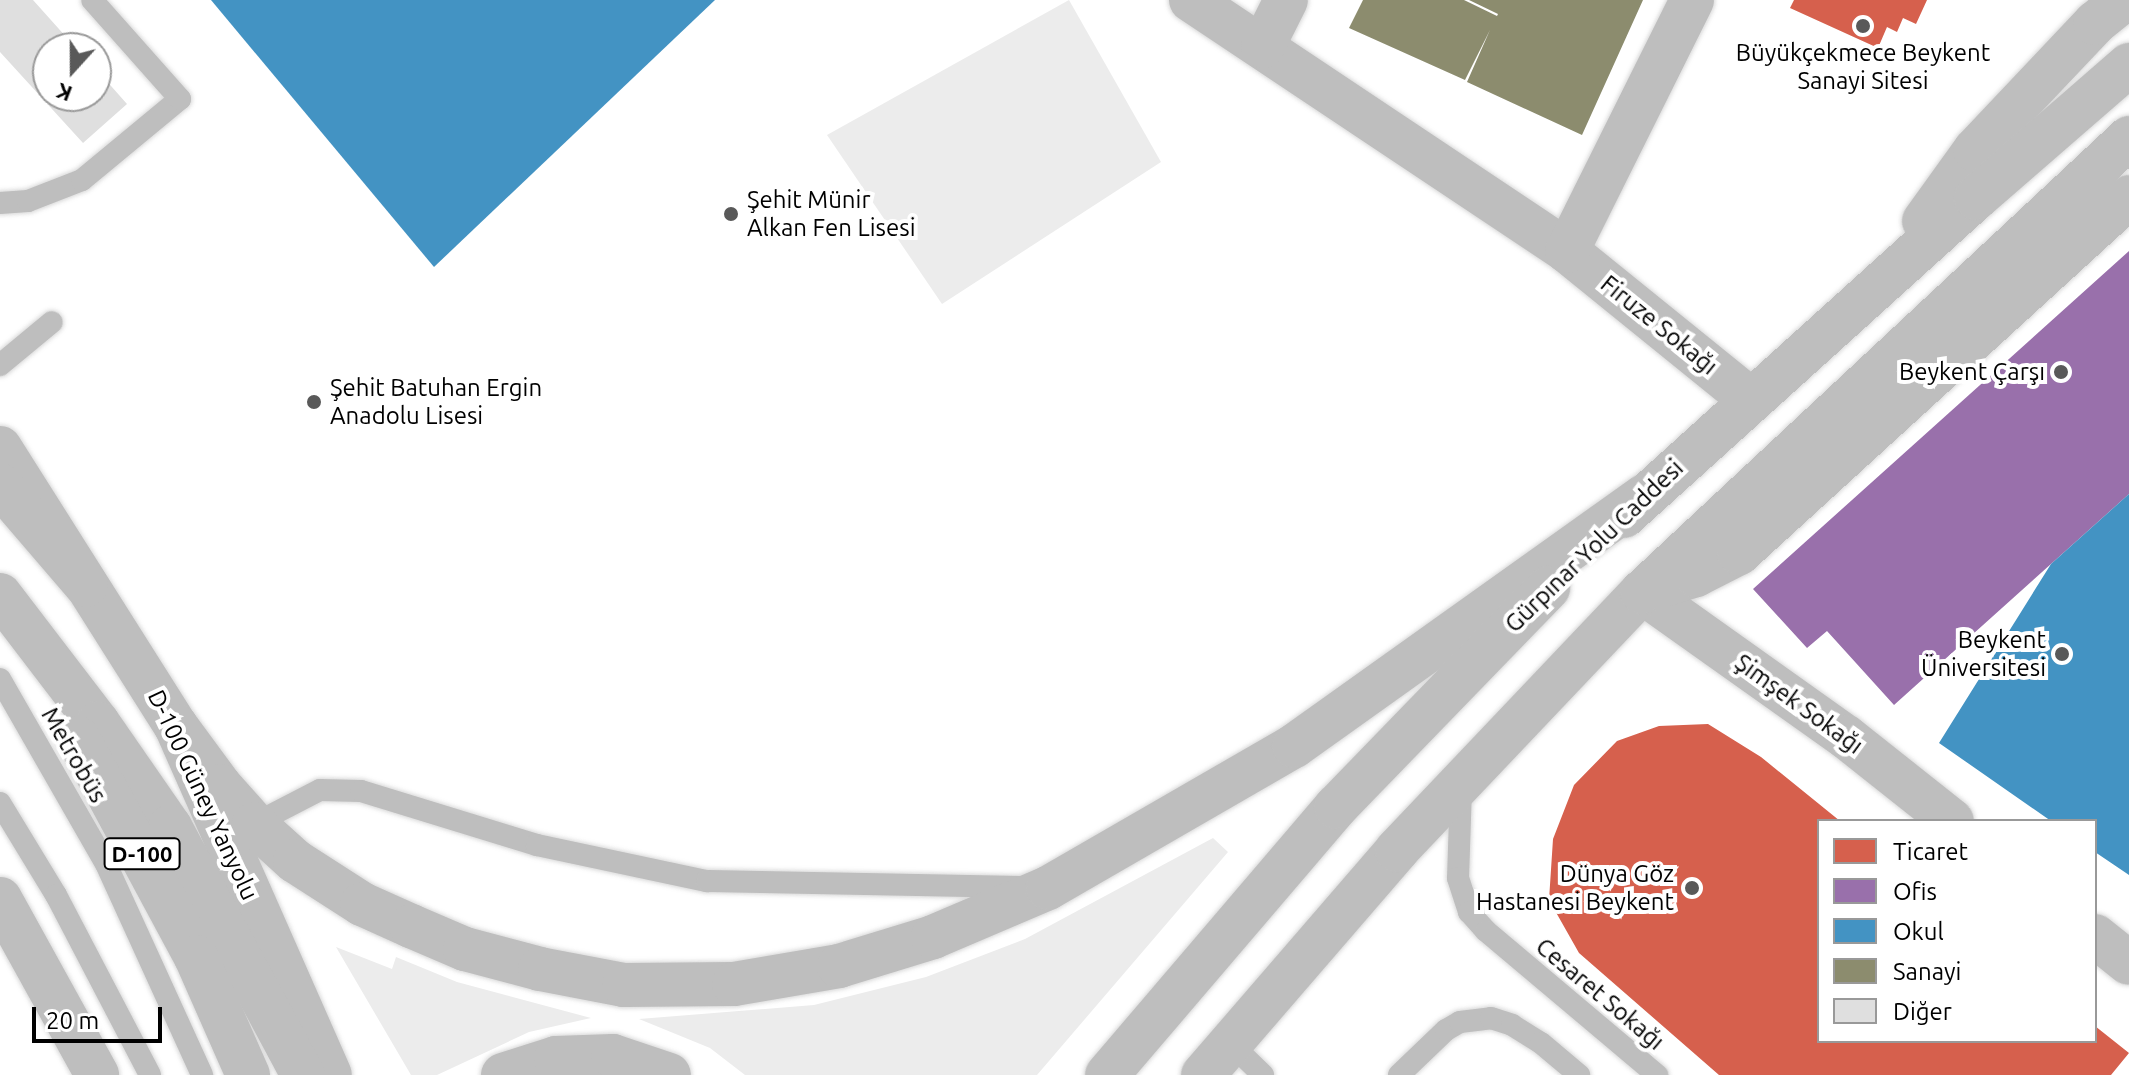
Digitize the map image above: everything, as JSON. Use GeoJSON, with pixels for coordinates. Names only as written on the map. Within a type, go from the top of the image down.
{"type":"FeatureCollection","features":[{"type":"Feature","properties":{"kind":"main road","name":"Firuze Sokağı"},"geometry":{"type":"LineString","coordinates":[[1191,0],[1567,251],[1750,399]]}},
{"type":"Feature","properties":{"kind":"main road"},"geometry":{"type":"LineString","coordinates":[[1263,46],[1286,0]]}},
{"type":"Feature","properties":{"kind":"main road"},"geometry":{"type":"LineString","coordinates":[[1567,251],[1692,0]]}},
{"type":"Feature","properties":{"kind":"main road"},"geometry":{"type":"LineString","coordinates":[[1891,274],[1932,208],[1975,150],[2095,23],[2123,0]]}},
{"type":"Feature","properties":{"kind":"main road","name":"Gürpınar Yolu Caddesi"},"geometry":{"type":"LineString","coordinates":[[1107,1075],[1336,807],[1420,717],[1644,496],[2129,65]]}},
{"type":"Feature","properties":{"kind":"main road"},"geometry":{"type":"LineString","coordinates":[[1216,1059],[1461,780],[1642,592],[2129,138]]}},
{"type":"Feature","properties":{"kind":"main road"},"geometry":{"type":"LineString","coordinates":[[1642,592],[1696,575],[1739,553],[2129,197]]}},
{"type":"Feature","properties":{"kind":"main road","name":"D-100 Güney Yanyolu"},"geometry":{"type":"LineString","coordinates":[[0,448],[176,726],[330,1075]]}},
{"type":"Feature","properties":{"kind":"main road"},"geometry":{"type":"LineString","coordinates":[[0,485],[86,585]]}},
{"type":"Feature","properties":{"kind":"main road"},"geometry":{"type":"LineString","coordinates":[[176,726],[220,786],[254,824],[295,861],[362,904],[465,949],[540,969],[624,985],[734,984],[839,966],[933,937],[1048,888],[1294,746],[1644,496]]}},
{"type":"Feature","properties":{"kind":"main road","name":"Şimşek Sokağı"},"geometry":{"type":"LineString","coordinates":[[1642,592],[1846,737],[1949,819]]}},
{"type":"Feature","properties":{"kind":"main road","name":"D-100"},"geometry":{"type":"LineString","coordinates":[[0,595],[29,638],[51,689],[196,957],[248,1075]]}},
{"type":"Feature","properties":{"kind":"main road"},"geometry":{"type":"LineString","coordinates":[[29,638],[98,723],[170,827],[303,1075]]}},
{"type":"Feature","properties":{"kind":"main road"},"geometry":{"type":"LineString","coordinates":[[0,899],[97,1075]]}},
{"type":"Feature","properties":{"kind":"main road"},"geometry":{"type":"LineString","coordinates":[[2097,938],[2129,963]]}},
{"type":"Feature","properties":{"kind":"main road"},"geometry":{"type":"LineString","coordinates":[[503,1075],[556,1058],[613,1056],[669,1075]]}},
{"type":"Feature","properties":{"kind":"lane"},"geometry":{"type":"LineString","coordinates":[[0,203],[28,201],[82,180],[180,99],[92,0]]}},
{"type":"Feature","properties":{"kind":"lane"},"geometry":{"type":"LineString","coordinates":[[0,365],[52,322]]}},
{"type":"Feature","properties":{"kind":"lane","name":"Metrobüs"},"geometry":{"type":"LineString","coordinates":[[0,679],[106,864],[202,1075]]}},
{"type":"Feature","properties":{"kind":"lane","name":"Cesaret Sokağı"},"geometry":{"type":"LineString","coordinates":[[1461,780],[1458,878],[1469,912],[1486,931],[1657,1075]]}},
{"type":"Feature","properties":{"kind":"lane"},"geometry":{"type":"LineString","coordinates":[[254,824],[320,790],[361,791],[537,845],[707,881],[1048,888]]}},
{"type":"Feature","properties":{"kind":"lane"},"geometry":{"type":"LineString","coordinates":[[0,803],[56,895],[150,1075]]}},
{"type":"Feature","properties":{"kind":"lane"},"geometry":{"type":"LineString","coordinates":[[1399,1075],[1432,1040],[1460,1022],[1491,1018],[1512,1025],[1541,1043],[1579,1075]]}},
{"type":"Feature","properties":{"kind":"lane"},"geometry":{"type":"LineString","coordinates":[[1216,1059],[1263,1075]]}},
{"type":"Feature","properties":{"kind":"shaded area"},"geometry":{"type":"Polygon","coordinates":[[[1069,0],[1161,162],[942,304],[827,135],[1069,0]]]}},
{"type":"Feature","properties":{"kind":"shaded area"},"geometry":{"type":"Polygon","coordinates":[[[1213,838],[1228,852],[1037,1075],[745,1075],[710,1048],[639,1019],[814,1005],[926,977],[1025,939],[1213,838]]]}},
{"type":"Feature","properties":{"kind":"shaded area"},"geometry":{"type":"Polygon","coordinates":[[[336,947],[392,969],[396,957],[457,982],[591,1018],[529,1032],[437,1075],[411,1075],[336,947]]]}},
{"type":"Feature","properties":{"kind":"building: Ticaret","name":"Büyükçekmece Beykent Sanayi Sitesi"},"geometry":{"type":"Polygon","coordinates":[[[1794,0],[1927,0],[1916,24],[1903,18],[1897,32],[1887,27],[1878,48],[1790,8],[1794,0]]]}},
{"type":"Feature","properties":{"kind":"building: Ticaret"},"geometry":{"type":"Polygon","coordinates":[[[1708,724],[1761,757],[1838,819],[1817,819],[1817,1043],[2097,1043],[2097,1028],[2129,1053],[2111,1075],[1719,1075],[1579,953],[1549,900],[1553,839],[1574,785],[1617,741],[1659,726],[1708,724]]]}},
{"type":"Feature","properties":{"kind":"building: Ofis","name":"Beykent Çarşı"},"geometry":{"type":"Polygon","coordinates":[[[2129,251],[2129,494],[1894,705],[1827,631],[1807,648],[1753,589],[2129,251]]]}},
{"type":"Feature","properties":{"kind":"building: Okul"},"geometry":{"type":"Polygon","coordinates":[[[211,0],[715,0],[434,267],[211,0]]]}},
{"type":"Feature","properties":{"kind":"building: Okul","name":"Beykent Üniversitesi"},"geometry":{"type":"Polygon","coordinates":[[[2129,494],[2129,875],[2097,853],[2097,819],[2048,819],[1939,743],[2051,564],[2129,494]]]}},
{"type":"Feature","properties":{"kind":"building: Sanayi"},"geometry":{"type":"Polygon","coordinates":[[[1363,0],[1464,0],[1497,16],[1469,0],[1643,0],[1582,135],[1467,82],[1490,30],[1465,80],[1349,28],[1363,0]]]}},
{"type":"Feature","properties":{"kind":"building: Diğer"},"geometry":{"type":"Polygon","coordinates":[[[0,0],[33,0],[62,32],[32,32],[32,87],[0,52],[0,0]]]}},
{"type":"Feature","properties":{"kind":"building: Diğer"},"geometry":{"type":"Polygon","coordinates":[[[112,87],[127,104],[83,143],[55,112],[112,112],[112,87]]]}},
{"type":"Feature","properties":{"kind":"place","name":"Büyükçekmece Beykent Sanayi Sitesi"},"geometry":{"type":"Point","coordinates":[1863,26]}},
{"type":"Feature","properties":{"kind":"place","name":"Şehit Münir Alkan Fen Lisesi"},"geometry":{"type":"Point","coordinates":[731,214]}},
{"type":"Feature","properties":{"kind":"place","name":"Beykent Çarşı"},"geometry":{"type":"Point","coordinates":[2061,372]}},
{"type":"Feature","properties":{"kind":"place","name":"Şehit Batuhan Ergin Anadolu Lisesi"},"geometry":{"type":"Point","coordinates":[314,402]}},
{"type":"Feature","properties":{"kind":"place","name":"Beykent Üniversitesi"},"geometry":{"type":"Point","coordinates":[2062,654]}},
{"type":"Feature","properties":{"kind":"place","name":"Dünya Göz Hastanesi Beykent"},"geometry":{"type":"Point","coordinates":[1692,888]}}]}
